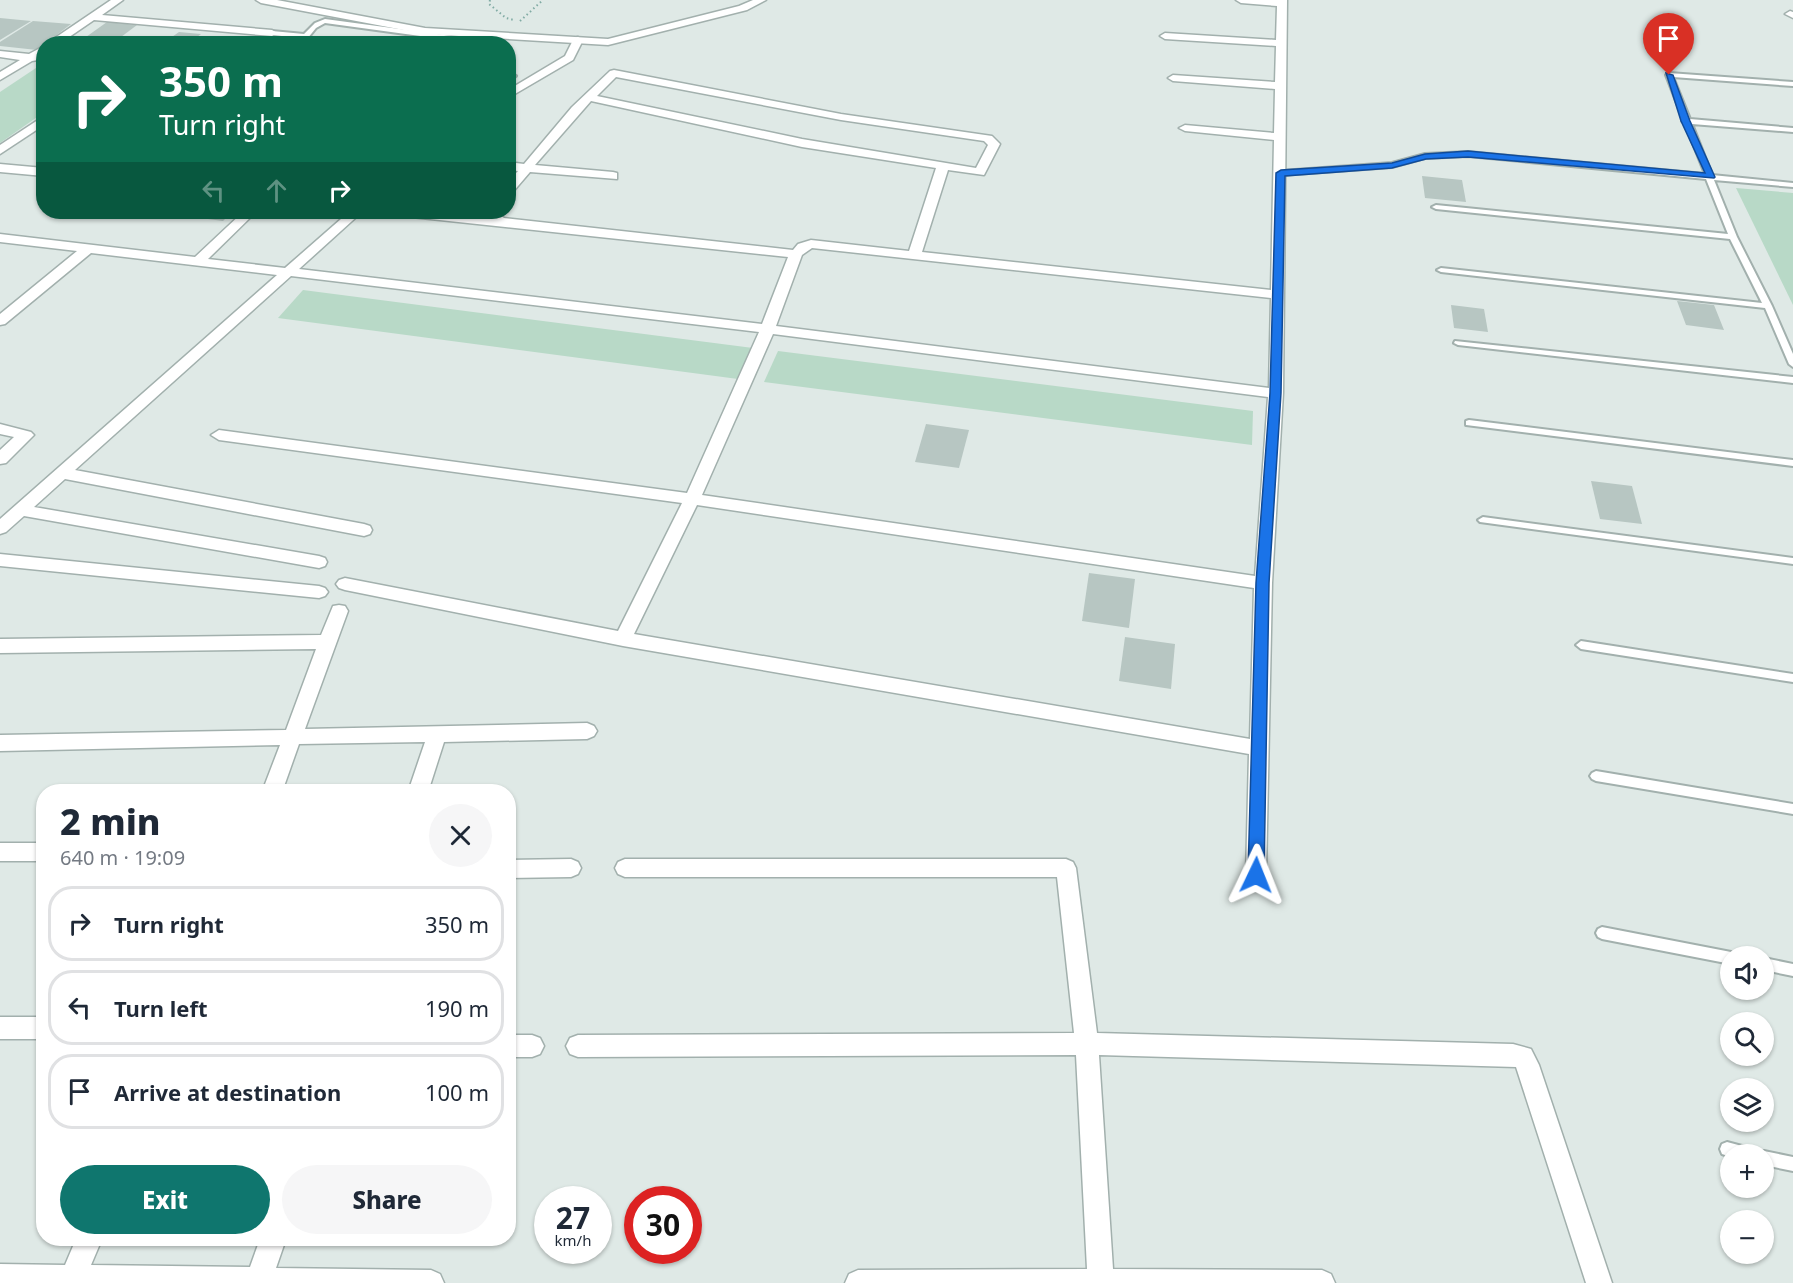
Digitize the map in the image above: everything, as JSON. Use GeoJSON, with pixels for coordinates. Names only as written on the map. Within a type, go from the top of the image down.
{"type":"FeatureCollection","features":[{"type":"Feature","properties":{"kind":"street"},"geometry":{"type":"LineString","coordinates":[[63,36],[118,0]]}},
{"type":"Feature","properties":{"kind":"street"},"geometry":{"type":"LineString","coordinates":[[261,0],[425,30],[507,36]]}},
{"type":"Feature","properties":{"kind":"street"},"geometry":{"type":"LineString","coordinates":[[516,37],[608,42],[743,8],[761,0]]}},
{"type":"Feature","properties":{"kind":"street"},"geometry":{"type":"LineString","coordinates":[[1241,0],[1282,1],[1276,393],[1263,583],[1256,875]]}},
{"type":"Feature","properties":{"kind":"street"},"geometry":{"type":"LineString","coordinates":[[92,17],[272,33]]}},
{"type":"Feature","properties":{"kind":"street"},"geometry":{"type":"LineString","coordinates":[[1165,36],[1281,43]]}},
{"type":"Feature","properties":{"kind":"street"},"geometry":{"type":"LineString","coordinates":[[516,90],[569,58],[578,40]]}},
{"type":"Feature","properties":{"kind":"street"},"geometry":{"type":"LineString","coordinates":[[0,54],[36,58]]}},
{"type":"Feature","properties":{"kind":"street"},"geometry":{"type":"LineString","coordinates":[[0,77],[36,54]]}},
{"type":"Feature","properties":{"kind":"street"},"geometry":{"type":"LineString","coordinates":[[516,181],[588,97],[614,73],[842,117],[988,138],[994,144],[980,172],[802,143],[588,97]]}},
{"type":"Feature","properties":{"kind":"street"},"geometry":{"type":"LineString","coordinates":[[1173,78],[1280,86]]}},
{"type":"Feature","properties":{"kind":"street"},"geometry":{"type":"LineString","coordinates":[[0,150],[36,125]]}},
{"type":"Feature","properties":{"kind":"street"},"geometry":{"type":"LineString","coordinates":[[1185,128],[1280,137]]}},
{"type":"Feature","properties":{"kind":"street"},"geometry":{"type":"LineString","coordinates":[[915,254],[943,166]]}},
{"type":"Feature","properties":{"kind":"street"},"geometry":{"type":"LineString","coordinates":[[516,167],[613,177]]}},
{"type":"Feature","properties":{"kind":"street"},"geometry":{"type":"LineString","coordinates":[[0,168],[36,171]]}},
{"type":"Feature","properties":{"kind":"street"},"geometry":{"type":"LineString","coordinates":[[197,262],[243,219]]}},
{"type":"Feature","properties":{"kind":"street"},"geometry":{"type":"LineString","coordinates":[[0,528],[348,219]]}},
{"type":"Feature","properties":{"kind":"street"},"geometry":{"type":"LineString","coordinates":[[516,219],[796,254]]}},
{"type":"Feature","properties":{"kind":"street"},"geometry":{"type":"LineString","coordinates":[[0,238],[1276,393]]}},
{"type":"Feature","properties":{"kind":"street"},"geometry":{"type":"LineString","coordinates":[[623,639],[693,499],[769,330],[796,254],[803,247],[811,244],[915,254],[1278,295]]}},
{"type":"Feature","properties":{"kind":"street"},"geometry":{"type":"LineString","coordinates":[[0,321],[88,249]]}},
{"type":"Feature","properties":{"kind":"street"},"geometry":{"type":"LineString","coordinates":[[0,429],[26,435],[0,459]]}},
{"type":"Feature","properties":{"kind":"street"},"geometry":{"type":"LineString","coordinates":[[219,435],[693,499],[1263,583]]}},
{"type":"Feature","properties":{"kind":"street"},"geometry":{"type":"LineString","coordinates":[[63,472],[364,530]]}},
{"type":"Feature","properties":{"kind":"street"},"geometry":{"type":"LineString","coordinates":[[21,510],[319,562]]}},
{"type":"Feature","properties":{"kind":"street"},"geometry":{"type":"LineString","coordinates":[[0,560],[319,592]]}},
{"type":"Feature","properties":{"kind":"street"},"geometry":{"type":"LineString","coordinates":[[345,584],[623,639],[1260,748]]}},
{"type":"Feature","properties":{"kind":"street"},"geometry":{"type":"LineString","coordinates":[[275,784],[339,611]]}},
{"type":"Feature","properties":{"kind":"street"},"geometry":{"type":"LineString","coordinates":[[0,646],[327,642]]}},
{"type":"Feature","properties":{"kind":"street"},"geometry":{"type":"LineString","coordinates":[[0,743],[295,735],[587,731]]}},
{"type":"Feature","properties":{"kind":"street"},"geometry":{"type":"LineString","coordinates":[[421,784],[437,734]]}},
{"type":"Feature","properties":{"kind":"street"},"geometry":{"type":"LineString","coordinates":[[0,852],[36,852]]}},
{"type":"Feature","properties":{"kind":"street"},"geometry":{"type":"LineString","coordinates":[[516,869],[571,868]]}},
{"type":"Feature","properties":{"kind":"street"},"geometry":{"type":"LineString","coordinates":[[625,868],[1066,868],[1087,1044],[1101,1282]]}},
{"type":"Feature","properties":{"kind":"street"},"geometry":{"type":"LineString","coordinates":[[0,1028],[36,1028]]}},
{"type":"Feature","properties":{"kind":"street"},"geometry":{"type":"LineString","coordinates":[[578,1046],[1087,1044],[1523,1057],[1599,1283]]}},
{"type":"Feature","properties":{"kind":"street"},"geometry":{"type":"LineString","coordinates":[[516,1046],[532,1046]]}},
{"type":"Feature","properties":{"kind":"street"},"geometry":{"type":"LineString","coordinates":[[73,1278],[86,1246]]}},
{"type":"Feature","properties":{"kind":"street"},"geometry":{"type":"LineString","coordinates":[[258,1282],[271,1246]]}},
{"type":"Feature","properties":{"kind":"street"},"geometry":{"type":"LineString","coordinates":[[0,1277],[431,1283]]}},
{"type":"Feature","properties":{"kind":"street"},"geometry":{"type":"LineString","coordinates":[[858,1283],[1322,1283]]}},
{"type":"Feature","properties":{"kind":"lane"},"geometry":{"type":"LineString","coordinates":[[306,36],[325,21],[437,36]]}},
{"type":"Feature","properties":{"kind":"lane"},"geometry":{"type":"LineString","coordinates":[[272,33],[284,36]]}},
{"type":"Feature","properties":{"kind":"lane"},"geometry":{"type":"LineString","coordinates":[[1793,84],[1669,75],[1685,121],[1711,177],[1733,237],[1768,306],[1793,364]]}},
{"type":"Feature","properties":{"kind":"lane"},"geometry":{"type":"LineString","coordinates":[[1685,121],[1793,130]]}},
{"type":"Feature","properties":{"kind":"lane"},"geometry":{"type":"LineString","coordinates":[[1281,173],[1392,165],[1425,156],[1468,154],[1793,185]]}},
{"type":"Feature","properties":{"kind":"lane"},"geometry":{"type":"LineString","coordinates":[[1436,207],[1733,237]]}},
{"type":"Feature","properties":{"kind":"lane"},"geometry":{"type":"LineString","coordinates":[[1441,270],[1768,306]]}},
{"type":"Feature","properties":{"kind":"lane"},"geometry":{"type":"LineString","coordinates":[[1458,342],[1793,380]]}},
{"type":"Feature","properties":{"kind":"lane"},"geometry":{"type":"LineString","coordinates":[[1469,423],[1793,463]]}},
{"type":"Feature","properties":{"kind":"lane"},"geometry":{"type":"LineString","coordinates":[[1483,520],[1793,561]]}},
{"type":"Feature","properties":{"kind":"lane"},"geometry":{"type":"LineString","coordinates":[[1581,645],[1793,678]]}},
{"type":"Feature","properties":{"kind":"lane"},"geometry":{"type":"LineString","coordinates":[[1596,776],[1793,809]]}},
{"type":"Feature","properties":{"kind":"lane"},"geometry":{"type":"LineString","coordinates":[[1602,933],[1720,956]]}},
{"type":"Feature","properties":{"kind":"lane"},"geometry":{"type":"LineString","coordinates":[[1774,966],[1793,970]]}},
{"type":"Feature","properties":{"kind":"lane"},"geometry":{"type":"LineString","coordinates":[[1774,1160],[1793,1164]]}},
{"type":"Feature","properties":{"kind":"path"},"geometry":{"type":"LineString","coordinates":[[490,0],[489,4],[506,18],[520,21]]}},
{"type":"Feature","properties":{"kind":"path"},"geometry":{"type":"LineString","coordinates":[[507,36],[543,0]]}},
{"type":"Feature","properties":{"kind":"green space"},"geometry":{"type":"Polygon","coordinates":[[[36,68],[36,118],[0,143],[0,92],[36,68]]]}},
{"type":"Feature","properties":{"kind":"green space"},"geometry":{"type":"Polygon","coordinates":[[[1736,188],[1793,193],[1793,305],[1736,188]]]}},
{"type":"Feature","properties":{"kind":"green space"},"geometry":{"type":"Polygon","coordinates":[[[303,290],[753,348],[738,379],[278,318],[303,290]]]}},
{"type":"Feature","properties":{"kind":"green space"},"geometry":{"type":"Polygon","coordinates":[[[778,351],[1253,411],[1252,445],[764,382],[778,351]]]}},
{"type":"Feature","properties":{"kind":"building"},"geometry":{"type":"Polygon","coordinates":[[[0,18],[31,21],[0,40],[0,18]]]}},
{"type":"Feature","properties":{"kind":"building"},"geometry":{"type":"Polygon","coordinates":[[[33,21],[71,24],[55,36],[36,36],[36,50],[0,46],[0,42],[33,21]]]}},
{"type":"Feature","properties":{"kind":"building"},"geometry":{"type":"Polygon","coordinates":[[[107,22],[137,25],[122,36],[87,36],[107,22]]]}},
{"type":"Feature","properties":{"kind":"building"},"geometry":{"type":"Polygon","coordinates":[[[179,32],[201,34],[198,36],[173,36],[179,32]]]}},
{"type":"Feature","properties":{"kind":"building"},"geometry":{"type":"Polygon","coordinates":[[[1422,176],[1462,180],[1466,202],[1425,198],[1422,176]]]}},
{"type":"Feature","properties":{"kind":"building"},"geometry":{"type":"Polygon","coordinates":[[[1677,301],[1714,305],[1724,330],[1686,325],[1677,301]]]}},
{"type":"Feature","properties":{"kind":"building"},"geometry":{"type":"Polygon","coordinates":[[[1451,305],[1484,309],[1488,332],[1454,328],[1451,305]]]}},
{"type":"Feature","properties":{"kind":"building"},"geometry":{"type":"Polygon","coordinates":[[[926,424],[969,430],[959,468],[915,462],[926,424]]]}},
{"type":"Feature","properties":{"kind":"building"},"geometry":{"type":"Polygon","coordinates":[[[1591,481],[1632,486],[1642,524],[1600,519],[1591,481]]]}},
{"type":"Feature","properties":{"kind":"building"},"geometry":{"type":"Polygon","coordinates":[[[1089,573],[1135,579],[1129,628],[1082,621],[1089,573]]]}},
{"type":"Feature","properties":{"kind":"building"},"geometry":{"type":"Polygon","coordinates":[[[1125,637],[1175,644],[1171,689],[1119,681],[1125,637]]]}},
{"type":"Feature","properties":{"kind":"route"},"geometry":{"type":"LineString","coordinates":[[1256,875],[1263,583],[1276,393],[1281,173],[1392,165],[1425,156],[1468,154],[1711,177],[1685,121],[1669,75]]}}]}
